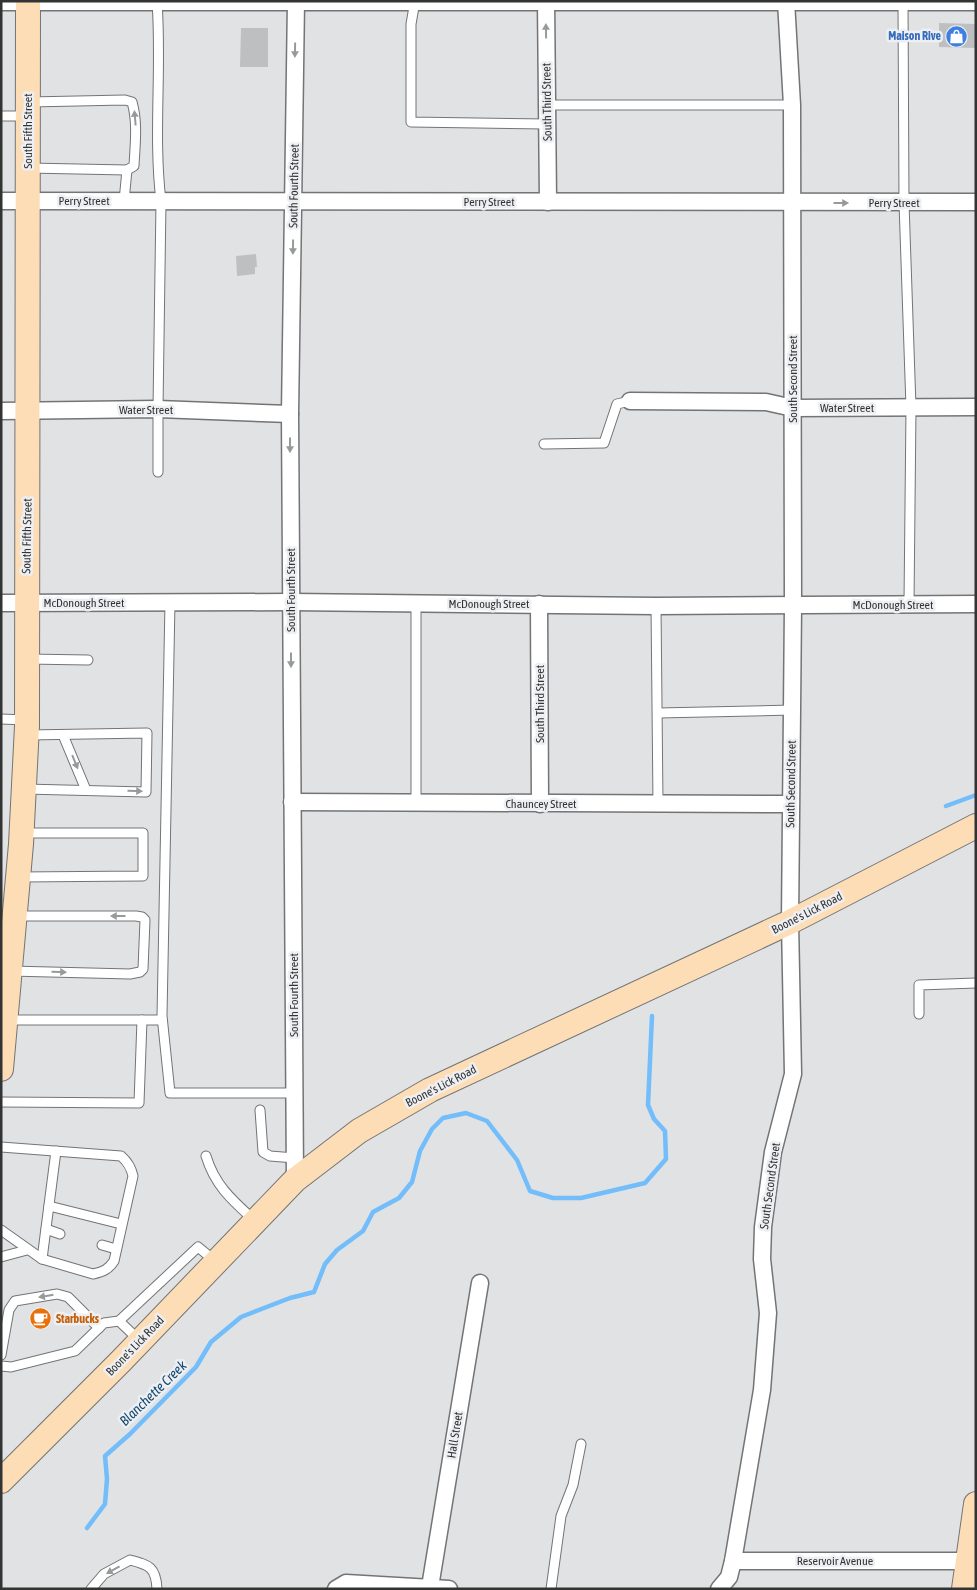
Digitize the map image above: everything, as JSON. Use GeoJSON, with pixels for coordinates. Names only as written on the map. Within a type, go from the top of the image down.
{"type":"FeatureCollection","features":[{"type":"Feature","properties":{"kind":"street","name":"South Second Street"},"geometry":{"type":"LineString","coordinates":[[733,1561],[762,1390],[768,1313],[762,1259],[763,1227],[773,1152],[793,1074],[790,922],[793,605],[792,106],[786,1]]}},
{"type":"Feature","properties":{"kind":"street"},"geometry":{"type":"LineString","coordinates":[[1,2],[976,2]]}},
{"type":"Feature","properties":{"kind":"street","name":"South Fifth Street"},"geometry":{"type":"LineString","coordinates":[[1,1069],[7,976],[15,916],[22,833],[27,728],[28,2]]}},
{"type":"Feature","properties":{"kind":"street","name":"South Fourth Street"},"geometry":{"type":"LineString","coordinates":[[295,1169],[290,414],[296,2]]}},
{"type":"Feature","properties":{"kind":"street","name":"South Third Street"},"geometry":{"type":"LineString","coordinates":[[546,2],[548,202]]}},
{"type":"Feature","properties":{"kind":"street","name":"Perry Street"},"geometry":{"type":"LineString","coordinates":[[1,201],[976,202]]}},
{"type":"Feature","properties":{"kind":"street","name":"Water Street"},"geometry":{"type":"LineString","coordinates":[[630,401],[766,402],[793,408],[976,407]]}},
{"type":"Feature","properties":{"kind":"street","name":"Water Street"},"geometry":{"type":"LineString","coordinates":[[1,411],[158,409],[290,414]]}},
{"type":"Feature","properties":{"kind":"street","name":"McDonough Street"},"geometry":{"type":"LineString","coordinates":[[1,603],[291,602],[656,606],[976,604]]}},
{"type":"Feature","properties":{"kind":"street","name":"South Third Street"},"geometry":{"type":"LineString","coordinates":[[539,604],[540,804]]}},
{"type":"Feature","properties":{"kind":"street","name":"Chauncey Street"},"geometry":{"type":"LineString","coordinates":[[292,802],[790,804]]}},
{"type":"Feature","properties":{"kind":"street","name":"Boone's Lick Road"},"geometry":{"type":"LineString","coordinates":[[1,1481],[13,1461],[140,1341],[255,1221],[295,1169],[430,1090],[790,922],[976,826]]}},
{"type":"Feature","properties":{"kind":"street","name":"Hall Street"},"geometry":{"type":"LineString","coordinates":[[430,1587],[480,1283]]}},
{"type":"Feature","properties":{"kind":"street"},"geometry":{"type":"LineString","coordinates":[[964,1589],[976,1504]]}},
{"type":"Feature","properties":{"kind":"street"},"geometry":{"type":"LineString","coordinates":[[719,1589],[729,1577],[733,1561]]}},
{"type":"Feature","properties":{"kind":"street","name":"Reservoir Avenue"},"geometry":{"type":"LineString","coordinates":[[733,1561],[968,1562]]}},
{"type":"Feature","properties":{"kind":"street"},"geometry":{"type":"LineString","coordinates":[[337,1588],[346,1584],[450,1589]]}},
{"type":"Feature","properties":{"kind":"lane"},"geometry":{"type":"LineString","coordinates":[[154,2],[160,39],[158,174],[161,201],[158,472]]}},
{"type":"Feature","properties":{"kind":"lane"},"geometry":{"type":"LineString","coordinates":[[415,2],[411,24],[411,122],[547,124]]}},
{"type":"Feature","properties":{"kind":"lane"},"geometry":{"type":"LineString","coordinates":[[903,2],[904,203],[912,407],[909,604]]}},
{"type":"Feature","properties":{"kind":"lane"},"geometry":{"type":"LineString","coordinates":[[1,116],[28,109],[125,100],[132,102],[135,121],[124,201]]}},
{"type":"Feature","properties":{"kind":"lane"},"geometry":{"type":"LineString","coordinates":[[547,105],[792,106]]}},
{"type":"Feature","properties":{"kind":"lane"},"geometry":{"type":"LineString","coordinates":[[28,168],[130,168]]}},
{"type":"Feature","properties":{"kind":"lane"},"geometry":{"type":"LineString","coordinates":[[544,444],[604,443],[617,404],[630,401]]}},
{"type":"Feature","properties":{"kind":"lane"},"geometry":{"type":"LineString","coordinates":[[170,602],[162,1020],[170,1092],[294,1093]]}},
{"type":"Feature","properties":{"kind":"lane"},"geometry":{"type":"LineString","coordinates":[[416,604],[416,803]]}},
{"type":"Feature","properties":{"kind":"lane"},"geometry":{"type":"LineString","coordinates":[[656,606],[658,804]]}},
{"type":"Feature","properties":{"kind":"lane"},"geometry":{"type":"LineString","coordinates":[[27,659],[88,660]]}},
{"type":"Feature","properties":{"kind":"lane"},"geometry":{"type":"LineString","coordinates":[[658,713],[792,710]]}},
{"type":"Feature","properties":{"kind":"lane"},"geometry":{"type":"LineString","coordinates":[[1,719],[27,728],[63,734],[147,733],[146,792],[24,789]]}},
{"type":"Feature","properties":{"kind":"lane"},"geometry":{"type":"LineString","coordinates":[[63,734],[86,790]]}},
{"type":"Feature","properties":{"kind":"lane"},"geometry":{"type":"LineString","coordinates":[[18,877],[143,876],[143,833],[22,833]]}},
{"type":"Feature","properties":{"kind":"lane"},"geometry":{"type":"LineString","coordinates":[[7,976],[130,974],[140,972],[143,969],[145,920],[142,917],[15,916]]}},
{"type":"Feature","properties":{"kind":"lane"},"geometry":{"type":"LineString","coordinates":[[919,1014],[919,986],[976,983]]}},
{"type":"Feature","properties":{"kind":"lane"},"geometry":{"type":"LineString","coordinates":[[1,1102],[139,1103],[142,1020]]}},
{"type":"Feature","properties":{"kind":"lane"},"geometry":{"type":"LineString","coordinates":[[4,1024],[162,1020]]}},
{"type":"Feature","properties":{"kind":"lane"},"geometry":{"type":"LineString","coordinates":[[260,1110],[263,1152],[295,1169]]}},
{"type":"Feature","properties":{"kind":"lane"},"geometry":{"type":"LineString","coordinates":[[1,1147],[121,1156],[127,1160],[132,1168],[133,1176],[114,1260],[104,1270],[93,1274],[42,1259],[1,1230]]}},
{"type":"Feature","properties":{"kind":"lane"},"geometry":{"type":"LineString","coordinates":[[42,1259],[56,1151]]}},
{"type":"Feature","properties":{"kind":"lane"},"geometry":{"type":"LineString","coordinates":[[206,1156],[210,1170],[225,1193],[255,1221]]}},
{"type":"Feature","properties":{"kind":"lane"},"geometry":{"type":"LineString","coordinates":[[49,1206],[121,1224]]}},
{"type":"Feature","properties":{"kind":"lane"},"geometry":{"type":"LineString","coordinates":[[46,1230],[60,1234]]}},
{"type":"Feature","properties":{"kind":"lane"},"geometry":{"type":"LineString","coordinates":[[102,1245],[116,1249]]}},
{"type":"Feature","properties":{"kind":"lane"},"geometry":{"type":"LineString","coordinates":[[1,1366],[11,1367],[75,1351],[104,1323],[119,1321],[198,1247],[216,1262]]}},
{"type":"Feature","properties":{"kind":"lane"},"geometry":{"type":"LineString","coordinates":[[1,1257],[27,1250]]}},
{"type":"Feature","properties":{"kind":"lane"},"geometry":{"type":"LineString","coordinates":[[1,1355],[9,1310],[15,1301],[57,1294],[68,1297],[99,1328]]}},
{"type":"Feature","properties":{"kind":"lane"},"geometry":{"type":"LineString","coordinates":[[119,1321],[140,1341]]}},
{"type":"Feature","properties":{"kind":"lane"},"geometry":{"type":"LineString","coordinates":[[550,1589],[561,1516],[573,1485],[581,1444]]}},
{"type":"Feature","properties":{"kind":"lane"},"geometry":{"type":"LineString","coordinates":[[91,1589],[104,1574],[130,1560],[148,1565],[154,1573],[157,1589]]}},
{"type":"Feature","properties":{"kind":"building","name":"Maison Rive"},"geometry":{"type":"Polygon","coordinates":[[[939,23],[976,24],[976,48],[939,47],[939,23]]]}},
{"type":"Feature","properties":{"kind":"building"},"geometry":{"type":"Polygon","coordinates":[[[241,28],[268,28],[268,67],[240,67],[241,28]]]}},
{"type":"Feature","properties":{"kind":"building"},"geometry":{"type":"Polygon","coordinates":[[[256,254],[257,267],[255,267],[255,274],[237,276],[236,256],[256,254]]]}},
{"type":"Feature","properties":{"kind":"waterway"},"geometry":{"type":"LineString","coordinates":[[946,806],[976,795]]}},
{"type":"Feature","properties":{"kind":"waterway","name":"Blanchette Creek"},"geometry":{"type":"LineString","coordinates":[[87,1528],[105,1504],[107,1479],[105,1456],[130,1434],[196,1367],[211,1342],[241,1317],[290,1298],[314,1292],[325,1264],[337,1250],[363,1231],[373,1212],[399,1198],[412,1182],[420,1151],[432,1129],[443,1118],[466,1113],[487,1121],[517,1160],[530,1191],[553,1198],[581,1198],[645,1183],[666,1159],[665,1131],[654,1119],[648,1105],[652,1016]]}},
{"type":"Feature","properties":{"kind":"place","name":"Maison Rive"},"geometry":{"type":"Point","coordinates":[957,36]}},
{"type":"Feature","properties":{"kind":"place","name":"Starbucks"},"geometry":{"type":"Point","coordinates":[40,1319]}}]}
